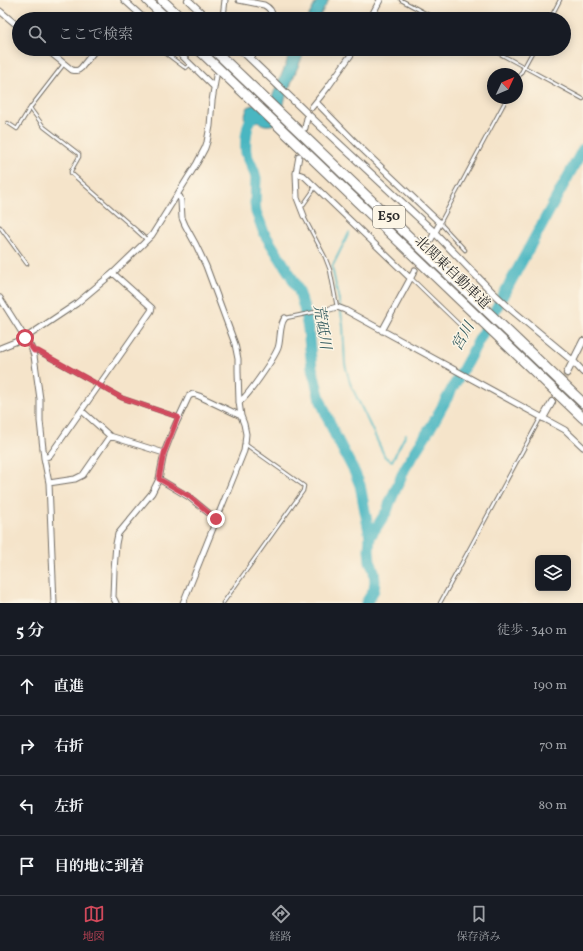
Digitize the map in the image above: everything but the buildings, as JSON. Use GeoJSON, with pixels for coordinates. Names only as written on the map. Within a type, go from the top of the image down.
{"type":"FeatureCollection","features":[{"type":"Feature","properties":{"kind":"highway"},"geometry":{"type":"LineString","coordinates":[[147,0],[160,12]]}},
{"type":"Feature","properties":{"kind":"highway"},"geometry":{"type":"LineString","coordinates":[[162,0],[175,12]]}},
{"type":"Feature","properties":{"kind":"highway","name":"北関東自動車道"},"geometry":{"type":"LineString","coordinates":[[205,56],[583,418]]}},
{"type":"Feature","properties":{"kind":"highway","name":"北関東自動車道"},"geometry":{"type":"LineString","coordinates":[[221,56],[300,128],[583,403]]}},
{"type":"Feature","properties":{"kind":"street"},"geometry":{"type":"LineString","coordinates":[[124,0],[137,12]]}},
{"type":"Feature","properties":{"kind":"street"},"geometry":{"type":"LineString","coordinates":[[188,0],[201,12]]}},
{"type":"Feature","properties":{"kind":"street"},"geometry":{"type":"LineString","coordinates":[[224,12],[225,0]]}},
{"type":"Feature","properties":{"kind":"street"},"geometry":{"type":"LineString","coordinates":[[239,0],[264,5],[268,7],[271,12]]}},
{"type":"Feature","properties":{"kind":"street"},"geometry":{"type":"LineString","coordinates":[[374,12],[380,0]]}},
{"type":"Feature","properties":{"kind":"street"},"geometry":{"type":"LineString","coordinates":[[0,11],[12,21]]}},
{"type":"Feature","properties":{"kind":"street"},"geometry":{"type":"LineString","coordinates":[[54,56],[72,70],[76,71],[90,56]]}},
{"type":"Feature","properties":{"kind":"street"},"geometry":{"type":"LineString","coordinates":[[182,56],[214,88]]}},
{"type":"Feature","properties":{"kind":"street"},"geometry":{"type":"LineString","coordinates":[[247,56],[365,169],[435,233],[493,293],[583,372]]}},
{"type":"Feature","properties":{"kind":"street"},"geometry":{"type":"LineString","coordinates":[[252,61],[254,56]]}},
{"type":"Feature","properties":{"kind":"street"},"geometry":{"type":"LineString","coordinates":[[312,107],[350,56]]}},
{"type":"Feature","properties":{"kind":"street"},"geometry":{"type":"LineString","coordinates":[[0,348],[25,338],[76,304],[113,273],[152,235],[197,163],[207,142],[216,76]]}},
{"type":"Feature","properties":{"kind":"street"},"geometry":{"type":"LineString","coordinates":[[316,102],[366,153],[440,223],[429,244]]}},
{"type":"Feature","properties":{"kind":"street"},"geometry":{"type":"LineString","coordinates":[[300,128],[307,118]]}},
{"type":"Feature","properties":{"kind":"street"},"geometry":{"type":"LineString","coordinates":[[298,156],[296,172],[297,198],[304,216]]}},
{"type":"Feature","properties":{"kind":"street"},"geometry":{"type":"LineString","coordinates":[[296,172],[304,176],[315,186],[410,278]]}},
{"type":"Feature","properties":{"kind":"street"},"geometry":{"type":"LineString","coordinates":[[177,195],[180,197],[181,201],[184,225],[206,266],[235,344],[238,359],[239,402],[245,429],[244,451],[183,603]]}},
{"type":"Feature","properties":{"kind":"street"},"geometry":{"type":"LineString","coordinates":[[382,331],[415,270]]}},
{"type":"Feature","properties":{"kind":"street"},"geometry":{"type":"LineString","coordinates":[[44,458],[49,456],[82,411],[152,308],[113,273]]}},
{"type":"Feature","properties":{"kind":"street"},"geometry":{"type":"LineString","coordinates":[[0,298],[34,351],[40,399],[40,422],[44,458],[49,483],[54,603]]}},
{"type":"Feature","properties":{"kind":"street"},"geometry":{"type":"LineString","coordinates":[[330,309],[337,307],[341,308],[542,417],[565,430],[583,447]]}},
{"type":"Feature","properties":{"kind":"street"},"geometry":{"type":"LineString","coordinates":[[239,402],[242,401],[250,391],[274,356],[280,341],[282,321],[285,318]]}},
{"type":"Feature","properties":{"kind":"street"},"geometry":{"type":"LineString","coordinates":[[567,373],[583,342]]}},
{"type":"Feature","properties":{"kind":"street"},"geometry":{"type":"LineString","coordinates":[[116,603],[114,597],[114,570],[118,534],[152,493],[159,479],[164,453],[178,417],[189,396],[193,394],[199,396],[241,416]]}},
{"type":"Feature","properties":{"kind":"street"},"geometry":{"type":"LineString","coordinates":[[542,417],[552,402]]}},
{"type":"Feature","properties":{"kind":"street"},"geometry":{"type":"LineString","coordinates":[[82,411],[110,436],[164,453]]}},
{"type":"Feature","properties":{"kind":"street"},"geometry":{"type":"LineString","coordinates":[[49,483],[80,477],[110,436]]}},
{"type":"Feature","properties":{"kind":"street"},"geometry":{"type":"LineString","coordinates":[[159,479],[189,496],[216,519]]}},
{"type":"Feature","properties":{"kind":"lane"},"geometry":{"type":"LineString","coordinates":[[401,0],[423,12]]}},
{"type":"Feature","properties":{"kind":"lane"},"geometry":{"type":"LineString","coordinates":[[554,12],[560,0]]}},
{"type":"Feature","properties":{"kind":"lane"},"geometry":{"type":"LineString","coordinates":[[169,56],[186,68],[190,64]]}},
{"type":"Feature","properties":{"kind":"lane"},"geometry":{"type":"LineString","coordinates":[[504,56],[583,99]]}},
{"type":"Feature","properties":{"kind":"lane"},"geometry":{"type":"LineString","coordinates":[[524,67],[530,56]]}},
{"type":"Feature","properties":{"kind":"lane"},"geometry":{"type":"LineString","coordinates":[[8,123],[17,130],[30,108],[64,64]]}},
{"type":"Feature","properties":{"kind":"lane"},"geometry":{"type":"LineString","coordinates":[[465,250],[440,223],[504,104]]}},
{"type":"Feature","properties":{"kind":"lane"},"geometry":{"type":"LineString","coordinates":[[30,108],[44,127],[79,154],[71,173],[147,240]]}},
{"type":"Feature","properties":{"kind":"lane"},"geometry":{"type":"LineString","coordinates":[[301,208],[315,186]]}},
{"type":"Feature","properties":{"kind":"lane"},"geometry":{"type":"LineString","coordinates":[[304,216],[330,270],[337,307]]}},
{"type":"Feature","properties":{"kind":"lane"},"geometry":{"type":"LineString","coordinates":[[0,227],[27,264]]}},
{"type":"Feature","properties":{"kind":"lane"},"geometry":{"type":"LineString","coordinates":[[410,278],[467,332]]}},
{"type":"Feature","properties":{"kind":"lane"},"geometry":{"type":"LineString","coordinates":[[285,318],[330,309]]}},
{"type":"Feature","properties":{"kind":"lane"},"geometry":{"type":"LineString","coordinates":[[34,351],[38,351],[122,398],[178,417]]}},
{"type":"Feature","properties":{"kind":"lane"},"geometry":{"type":"LineString","coordinates":[[440,603],[542,417]]}},
{"type":"Feature","properties":{"kind":"lane"},"geometry":{"type":"LineString","coordinates":[[223,603],[303,491],[304,486],[245,444]]}},
{"type":"Feature","properties":{"kind":"water"},"geometry":{"type":"Polygon","coordinates":[[[317,0],[329,0],[322,12],[311,12],[317,0]]]}},
{"type":"Feature","properties":{"kind":"water"},"geometry":{"type":"Polygon","coordinates":[[[288,56],[303,56],[285,99],[280,122],[263,125],[258,121],[251,125],[249,124],[244,117],[248,107],[272,97],[288,56]]]}},
{"type":"Feature","properties":{"kind":"waterway","name":"荒砥川"},"geometry":{"type":"LineString","coordinates":[[258,114],[251,120],[246,134],[246,153],[256,178],[256,212],[264,233],[299,291],[308,329],[312,368],[320,399],[335,435],[360,485],[370,537],[370,561],[374,571],[375,581],[374,590],[366,603]]}},
{"type":"Feature","properties":{"kind":"waterway","name":"宮川"},"geometry":{"type":"LineString","coordinates":[[370,537],[387,511],[405,468],[432,425],[583,149]]}},
{"type":"Feature","properties":{"kind":"waterway"},"geometry":{"type":"LineString","coordinates":[[349,233],[332,267],[343,325],[345,364],[350,383],[385,457],[392,461],[406,434]]}},
{"type":"Feature","properties":{"kind":"tunnel"},"geometry":{"type":"LineString","coordinates":[[552,402],[567,373]]}},
{"type":"Feature","properties":{"kind":"route"},"geometry":{"type":"LineString","coordinates":[[25,338],[34,351],[38,351],[122,398],[178,417],[164,453],[159,479],[189,496],[216,519]]}}]}
